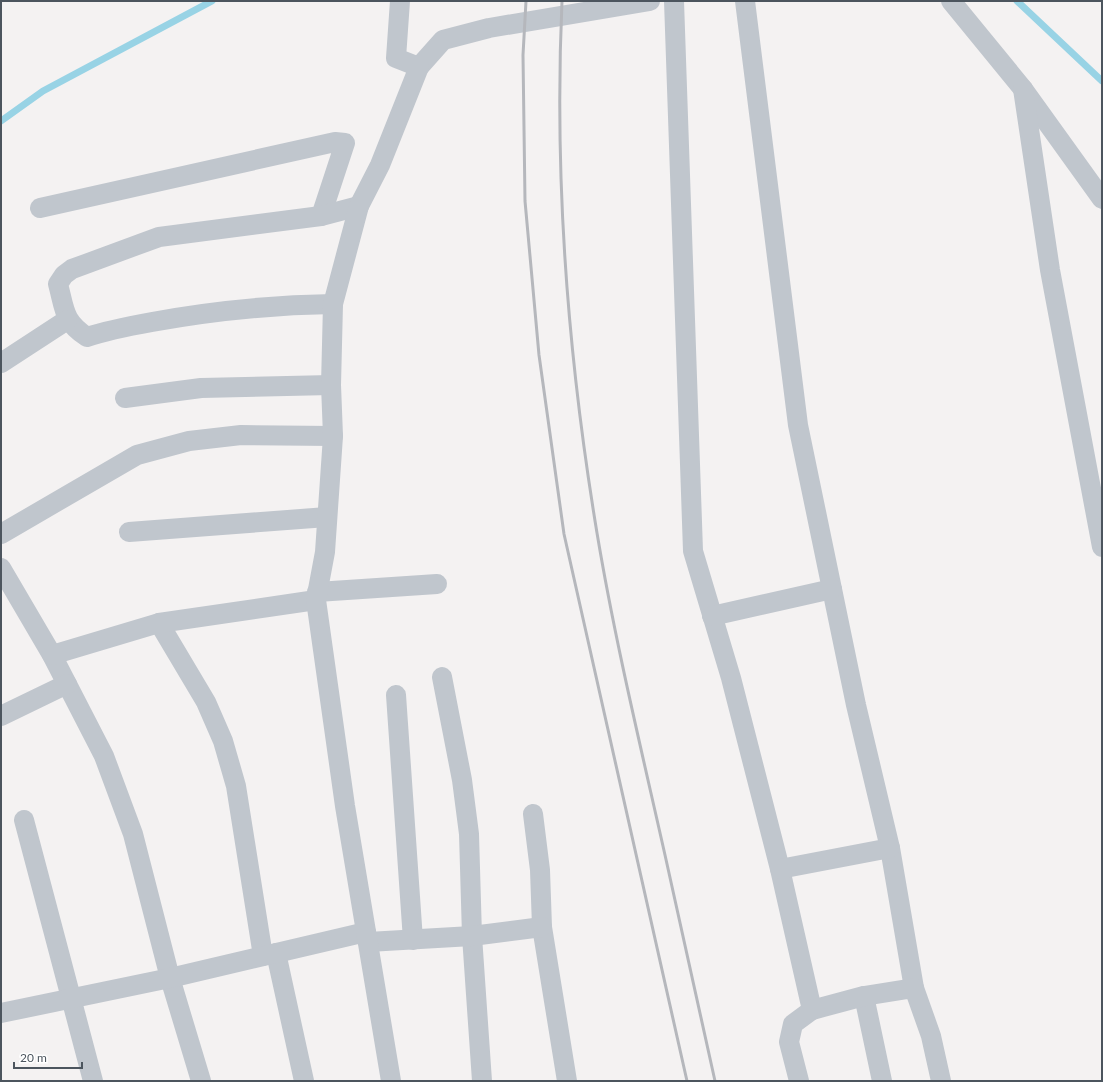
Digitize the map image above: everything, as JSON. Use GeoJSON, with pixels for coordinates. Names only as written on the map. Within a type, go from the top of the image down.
{"type":"FeatureCollection","features":[{"type":"Feature","properties":{"kind":"street"},"geometry":{"type":"LineString","coordinates":[[400,1],[396,58],[419,67]]}},
{"type":"Feature","properties":{"kind":"street"},"geometry":{"type":"LineString","coordinates":[[391,1081],[345,806],[316,596],[325,552],[333,436],[331,385],[333,304],[359,206],[380,165],[419,67],[443,40],[489,28],[650,1]]}},
{"type":"Feature","properties":{"kind":"street"},"geometry":{"type":"LineString","coordinates":[[674,1],[693,551],[731,678],[780,869],[812,1010]]}},
{"type":"Feature","properties":{"kind":"street"},"geometry":{"type":"LineString","coordinates":[[745,1],[798,425],[856,705],[890,848],[914,988],[930,1036],[941,1081]]}},
{"type":"Feature","properties":{"kind":"street"},"geometry":{"type":"LineString","coordinates":[[951,1],[1023,89],[1102,199]]}},
{"type":"Feature","properties":{"kind":"street"},"geometry":{"type":"LineString","coordinates":[[1023,89],[1050,270],[1100,522],[1102,547]]}},
{"type":"Feature","properties":{"kind":"street"},"geometry":{"type":"LineString","coordinates":[[40,208],[335,142],[345,143],[321,216]]}},
{"type":"Feature","properties":{"kind":"street"},"geometry":{"type":"LineString","coordinates":[[333,304],[285,304],[193,314],[102,332],[87,337],[74,328],[67,320],[58,284],[64,275],[72,269],[159,237],[321,216],[359,206]]}},
{"type":"Feature","properties":{"kind":"street"},"geometry":{"type":"LineString","coordinates":[[1,362],[67,320]]}},
{"type":"Feature","properties":{"kind":"street"},"geometry":{"type":"LineString","coordinates":[[125,398],[201,388],[331,385]]}},
{"type":"Feature","properties":{"kind":"street"},"geometry":{"type":"LineString","coordinates":[[1,534],[137,455],[189,440],[241,435],[333,436]]}},
{"type":"Feature","properties":{"kind":"street"},"geometry":{"type":"LineString","coordinates":[[129,532],[327,517]]}},
{"type":"Feature","properties":{"kind":"street"},"geometry":{"type":"LineString","coordinates":[[1,568],[52,655],[104,756],[133,834],[170,978],[201,1081]]}},
{"type":"Feature","properties":{"kind":"street"},"geometry":{"type":"LineString","coordinates":[[52,655],[160,622],[316,596],[437,584]]}},
{"type":"Feature","properties":{"kind":"street"},"geometry":{"type":"LineString","coordinates":[[712,616],[832,589]]}},
{"type":"Feature","properties":{"kind":"street"},"geometry":{"type":"LineString","coordinates":[[160,622],[206,702],[223,741],[236,786],[270,954],[304,1081]]}},
{"type":"Feature","properties":{"kind":"street"},"geometry":{"type":"LineString","coordinates":[[442,677],[462,780],[469,834],[472,936],[482,1081]]}},
{"type":"Feature","properties":{"kind":"street"},"geometry":{"type":"LineString","coordinates":[[1,716],[67,684]]}},
{"type":"Feature","properties":{"kind":"street"},"geometry":{"type":"LineString","coordinates":[[396,695],[413,940]]}},
{"type":"Feature","properties":{"kind":"street"},"geometry":{"type":"LineString","coordinates":[[533,814],[540,870],[542,927],[567,1081]]}},
{"type":"Feature","properties":{"kind":"street"},"geometry":{"type":"LineString","coordinates":[[24,820],[93,1081]]}},
{"type":"Feature","properties":{"kind":"street"},"geometry":{"type":"LineString","coordinates":[[780,869],[890,848]]}},
{"type":"Feature","properties":{"kind":"street"},"geometry":{"type":"LineString","coordinates":[[1,1013],[170,978],[270,954],[367,937],[413,940],[472,936],[542,927]]}},
{"type":"Feature","properties":{"kind":"street"},"geometry":{"type":"LineString","coordinates":[[799,1081],[789,1042],[793,1024],[812,1010],[864,996],[914,988]]}},
{"type":"Feature","properties":{"kind":"street"},"geometry":{"type":"LineString","coordinates":[[864,996],[882,1081]]}},
{"type":"Feature","properties":{"kind":"waterway"},"geometry":{"type":"LineString","coordinates":[[1,121],[43,91],[212,1]]}},
{"type":"Feature","properties":{"kind":"waterway"},"geometry":{"type":"LineString","coordinates":[[1017,1],[1102,81]]}},
{"type":"Feature","properties":{"kind":"railway"},"geometry":{"type":"LineString","coordinates":[[526,1],[523,55],[525,201],[539,355],[564,534],[687,1081]]}},
{"type":"Feature","properties":{"kind":"railway"},"geometry":{"type":"LineString","coordinates":[[562,1],[560,68],[562,201],[571,334],[587,467],[604,573],[620,654],[715,1081]]}}]}
